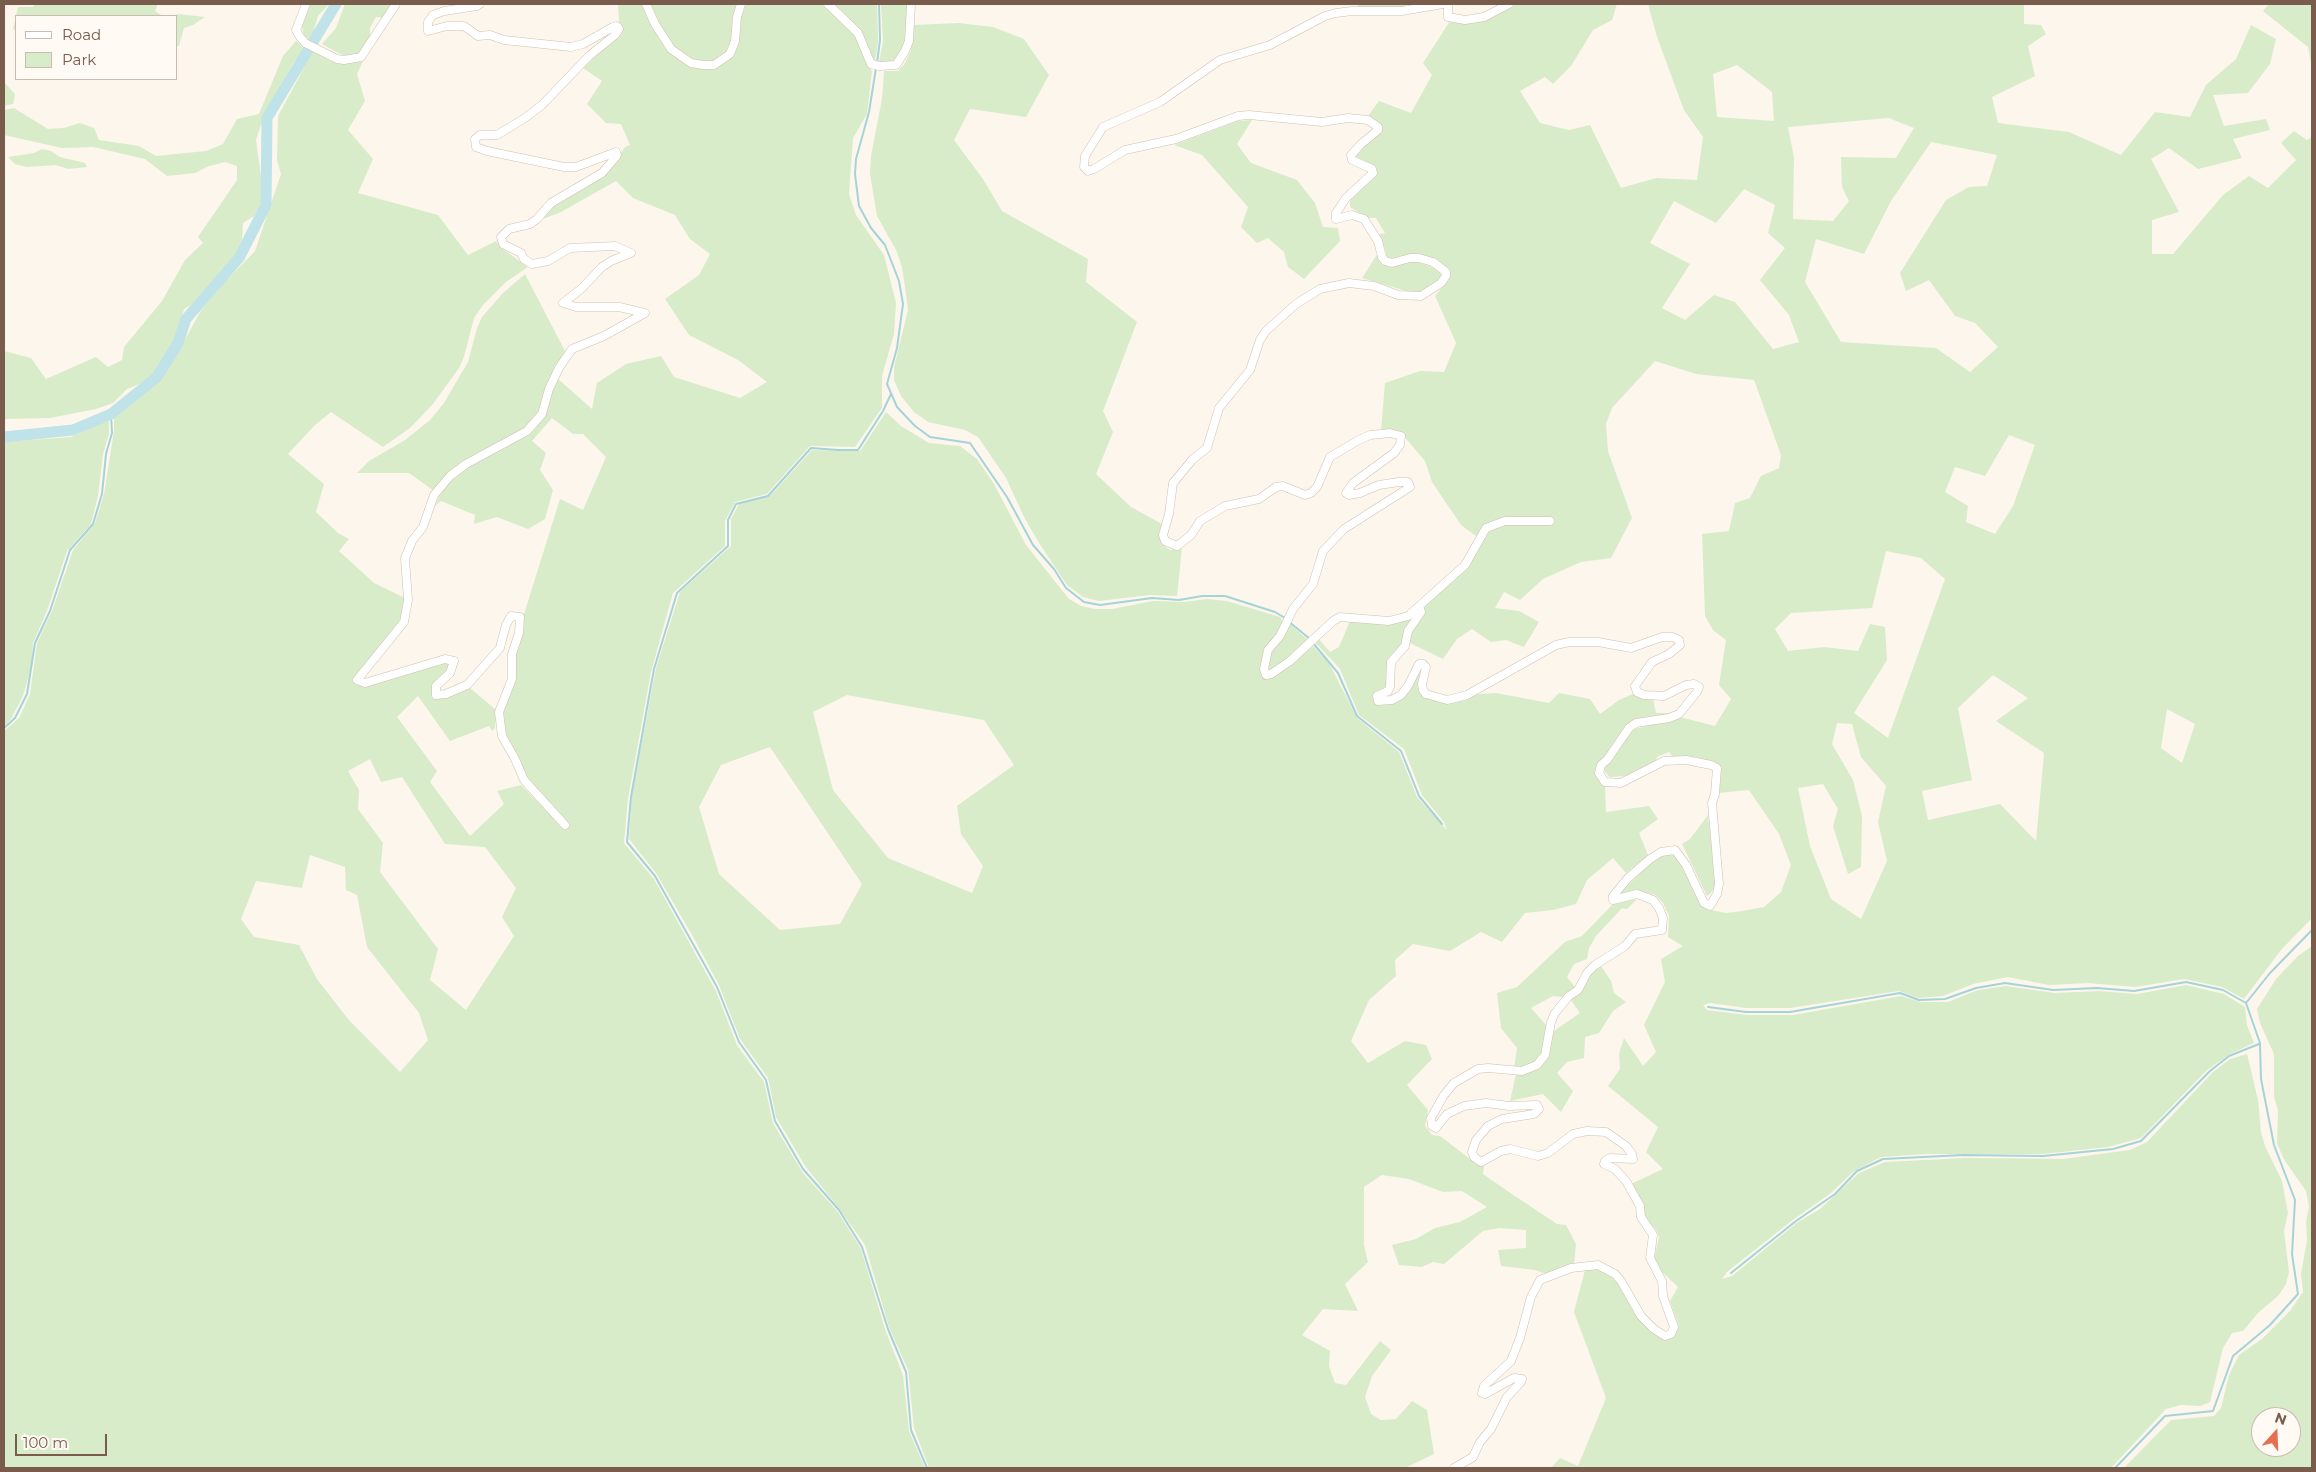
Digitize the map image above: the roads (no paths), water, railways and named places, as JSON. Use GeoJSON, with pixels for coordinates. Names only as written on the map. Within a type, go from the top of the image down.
{"type":"FeatureCollection","features":[{"type":"Feature","properties":{"kind":"street"},"geometry":{"type":"LineString","coordinates":[[306,4],[296,30],[305,43],[337,59],[352,59],[361,57],[396,4]]}},
{"type":"Feature","properties":{"kind":"street"},"geometry":{"type":"LineString","coordinates":[[480,4],[433,15],[428,22],[428,31],[447,26],[464,26],[478,36],[490,35],[504,40],[571,47],[583,44],[612,27],[617,26],[619,29],[615,35],[589,56],[542,105],[525,118],[497,134],[480,135],[474,139],[476,147],[487,151],[564,168],[576,167],[616,152],[618,155],[602,173],[550,203],[537,219],[530,224],[509,229],[502,237],[503,244],[520,253],[524,259],[532,264],[548,261],[570,248],[615,246],[631,253],[610,261],[581,289],[563,303],[576,307],[619,307],[645,313],[604,336],[572,349],[559,368],[549,390],[542,414],[527,430],[466,464],[450,476],[434,495],[423,527],[412,542],[405,558],[408,600],[404,622],[357,680],[365,683],[445,658],[454,661],[450,673],[436,686],[436,695],[446,694],[467,685],[500,648],[506,625],[511,616],[520,617],[520,633],[512,654],[512,679],[499,712],[502,736],[515,758],[524,780],[565,825]]}},
{"type":"Feature","properties":{"kind":"street"},"geometry":{"type":"LineString","coordinates":[[646,4],[655,24],[671,49],[690,63],[703,65],[714,64],[730,54],[735,41],[737,18],[741,4]]}},
{"type":"Feature","properties":{"kind":"street"},"geometry":{"type":"LineString","coordinates":[[828,4],[858,33],[871,64],[879,66],[896,65],[905,51],[908,42],[911,4]]}},
{"type":"Feature","properties":{"kind":"street"},"geometry":{"type":"LineString","coordinates":[[1509,4],[1484,17],[1465,20],[1448,17],[1448,6],[1444,4],[1402,11],[1352,11],[1325,16],[1270,45],[1220,60],[1160,102],[1121,121],[1103,127],[1084,161],[1084,167],[1088,171],[1124,150],[1176,139],[1226,119],[1243,116],[1322,122],[1360,118],[1368,120],[1378,127],[1373,135],[1361,144],[1351,156],[1352,160],[1372,170],[1373,173],[1346,198],[1336,213],[1336,219],[1352,215],[1364,220],[1378,241],[1382,256],[1386,261],[1392,263],[1410,258],[1419,258],[1442,267],[1446,272],[1446,276],[1434,289],[1421,296],[1398,295],[1362,283],[1327,286],[1296,304],[1266,331],[1260,340],[1250,370],[1219,408],[1207,448],[1193,460],[1173,483],[1169,514],[1163,535],[1165,542],[1178,546],[1185,542],[1200,521],[1225,506],[1259,499],[1276,487],[1283,486],[1306,495],[1317,487],[1330,457],[1370,435],[1401,436],[1400,445],[1384,461],[1353,483],[1346,493],[1349,495],[1360,493],[1379,485],[1399,482],[1408,482],[1410,487],[1344,529],[1323,551],[1313,584],[1293,609],[1280,636],[1268,650],[1264,669],[1266,675],[1271,674],[1290,661],[1333,621],[1340,617],[1389,621],[1408,616],[1465,565],[1486,528],[1505,521],[1550,521]]}},
{"type":"Feature","properties":{"kind":"street"},"geometry":{"type":"LineString","coordinates":[[1419,606],[1421,612],[1408,631],[1405,646],[1391,662],[1390,687],[1388,691],[1377,696],[1378,701],[1392,700],[1400,695],[1408,686],[1419,664],[1423,664],[1426,667],[1422,690],[1426,694],[1447,700],[1467,695],[1556,645],[1569,642],[1598,642],[1631,648],[1662,637],[1673,637],[1679,640],[1680,645],[1669,654],[1652,662],[1635,686],[1637,692],[1644,696],[1664,696],[1686,685],[1694,684],[1700,687],[1698,692],[1679,714],[1669,718],[1636,723],[1628,728],[1601,765],[1599,773],[1605,782],[1621,783],[1664,761],[1686,760],[1717,768],[1715,794],[1712,803],[1719,884],[1717,894],[1710,906],[1704,904],[1686,865],[1675,850],[1661,852],[1650,859],[1624,882],[1613,896],[1613,900],[1637,894],[1653,900],[1663,918],[1662,930],[1635,934],[1625,946],[1586,973],[1578,990],[1569,996],[1555,1013],[1551,1022],[1545,1055],[1537,1066],[1522,1071],[1478,1069],[1454,1082],[1431,1118],[1432,1126],[1436,1128],[1447,1114],[1464,1106],[1486,1103],[1509,1106],[1537,1106],[1539,1109],[1534,1114],[1502,1119],[1488,1126],[1476,1140],[1472,1152],[1474,1157],[1481,1162],[1501,1151],[1510,1149],[1538,1156],[1548,1153],[1573,1134],[1587,1130],[1606,1132],[1626,1146],[1633,1159],[1610,1158],[1604,1164],[1615,1170],[1626,1181],[1640,1206],[1641,1217],[1653,1235],[1650,1258],[1662,1281],[1663,1296],[1674,1326],[1671,1334],[1665,1336],[1654,1329],[1641,1316],[1615,1274],[1598,1265],[1571,1268],[1540,1280],[1530,1297],[1520,1338],[1511,1361],[1484,1386],[1482,1394],[1514,1378],[1522,1379],[1522,1382],[1507,1397],[1491,1429],[1480,1442],[1473,1457],[1454,1468]]}},
{"type":"Feature","properties":{"kind":"waterway"},"geometry":{"type":"LineString","coordinates":[[4,437],[73,430],[111,414],[157,377],[178,343],[186,319],[239,258],[266,205],[267,118],[336,4]]}},
{"type":"Feature","properties":{"kind":"waterway"},"geometry":{"type":"LineString","coordinates":[[877,63],[880,40],[879,4]]}},
{"type":"Feature","properties":{"kind":"waterway"},"geometry":{"type":"LineString","coordinates":[[876,68],[869,112],[856,159],[855,174],[859,206],[871,228],[885,245],[899,281],[903,304],[897,348],[887,384],[897,407],[915,426],[930,437],[970,443],[1007,497],[1033,545],[1054,569],[1066,588],[1084,602],[1100,605],[1152,598],[1179,600],[1202,596],[1225,596],[1275,612],[1285,618]]}},
{"type":"Feature","properties":{"kind":"waterway"},"geometry":{"type":"LineString","coordinates":[[891,394],[883,411],[858,450],[811,448],[768,496],[736,504],[728,520],[728,546],[677,593],[654,669],[631,797],[627,842],[655,876],[717,987],[739,1042],[766,1080],[775,1121],[803,1169],[839,1210],[862,1247],[888,1329],[906,1372],[911,1430],[927,1468]]}},
{"type":"Feature","properties":{"kind":"waterway"},"geometry":{"type":"LineString","coordinates":[[4,728],[15,718],[27,694],[35,643],[50,611],[70,550],[93,524],[102,494],[106,454],[112,433],[111,414]]}},
{"type":"Feature","properties":{"kind":"waterway"},"geometry":{"type":"LineString","coordinates":[[1288,621],[1310,639]]}},
{"type":"Feature","properties":{"kind":"waterway"},"geometry":{"type":"LineString","coordinates":[[1313,643],[1338,673],[1357,716],[1401,751],[1419,796],[1442,824]]}},
{"type":"Feature","properties":{"kind":"waterway"},"geometry":{"type":"LineString","coordinates":[[2115,1468],[2165,1416],[2213,1411],[2233,1356],[2270,1325],[2298,1294],[2292,1254],[2295,1200],[2274,1145],[2261,1079],[2260,1043],[2246,1003],[2270,973],[2312,930]]}},
{"type":"Feature","properties":{"kind":"waterway"},"geometry":{"type":"LineString","coordinates":[[1708,1007],[1746,1012],[1790,1012],[1900,993],[1919,1000],[1945,999],[1976,988],[2005,983],[2053,990],[2097,988],[2134,991],[2186,982],[2223,990],[2246,1003]]}},
{"type":"Feature","properties":{"kind":"waterway"},"geometry":{"type":"LineString","coordinates":[[1731,1273],[1796,1221],[1835,1194],[1857,1171],[1883,1159],[1963,1155],[2043,1156],[2113,1149],[2141,1141],[2210,1071],[2229,1056],[2259,1044]]}}]}
